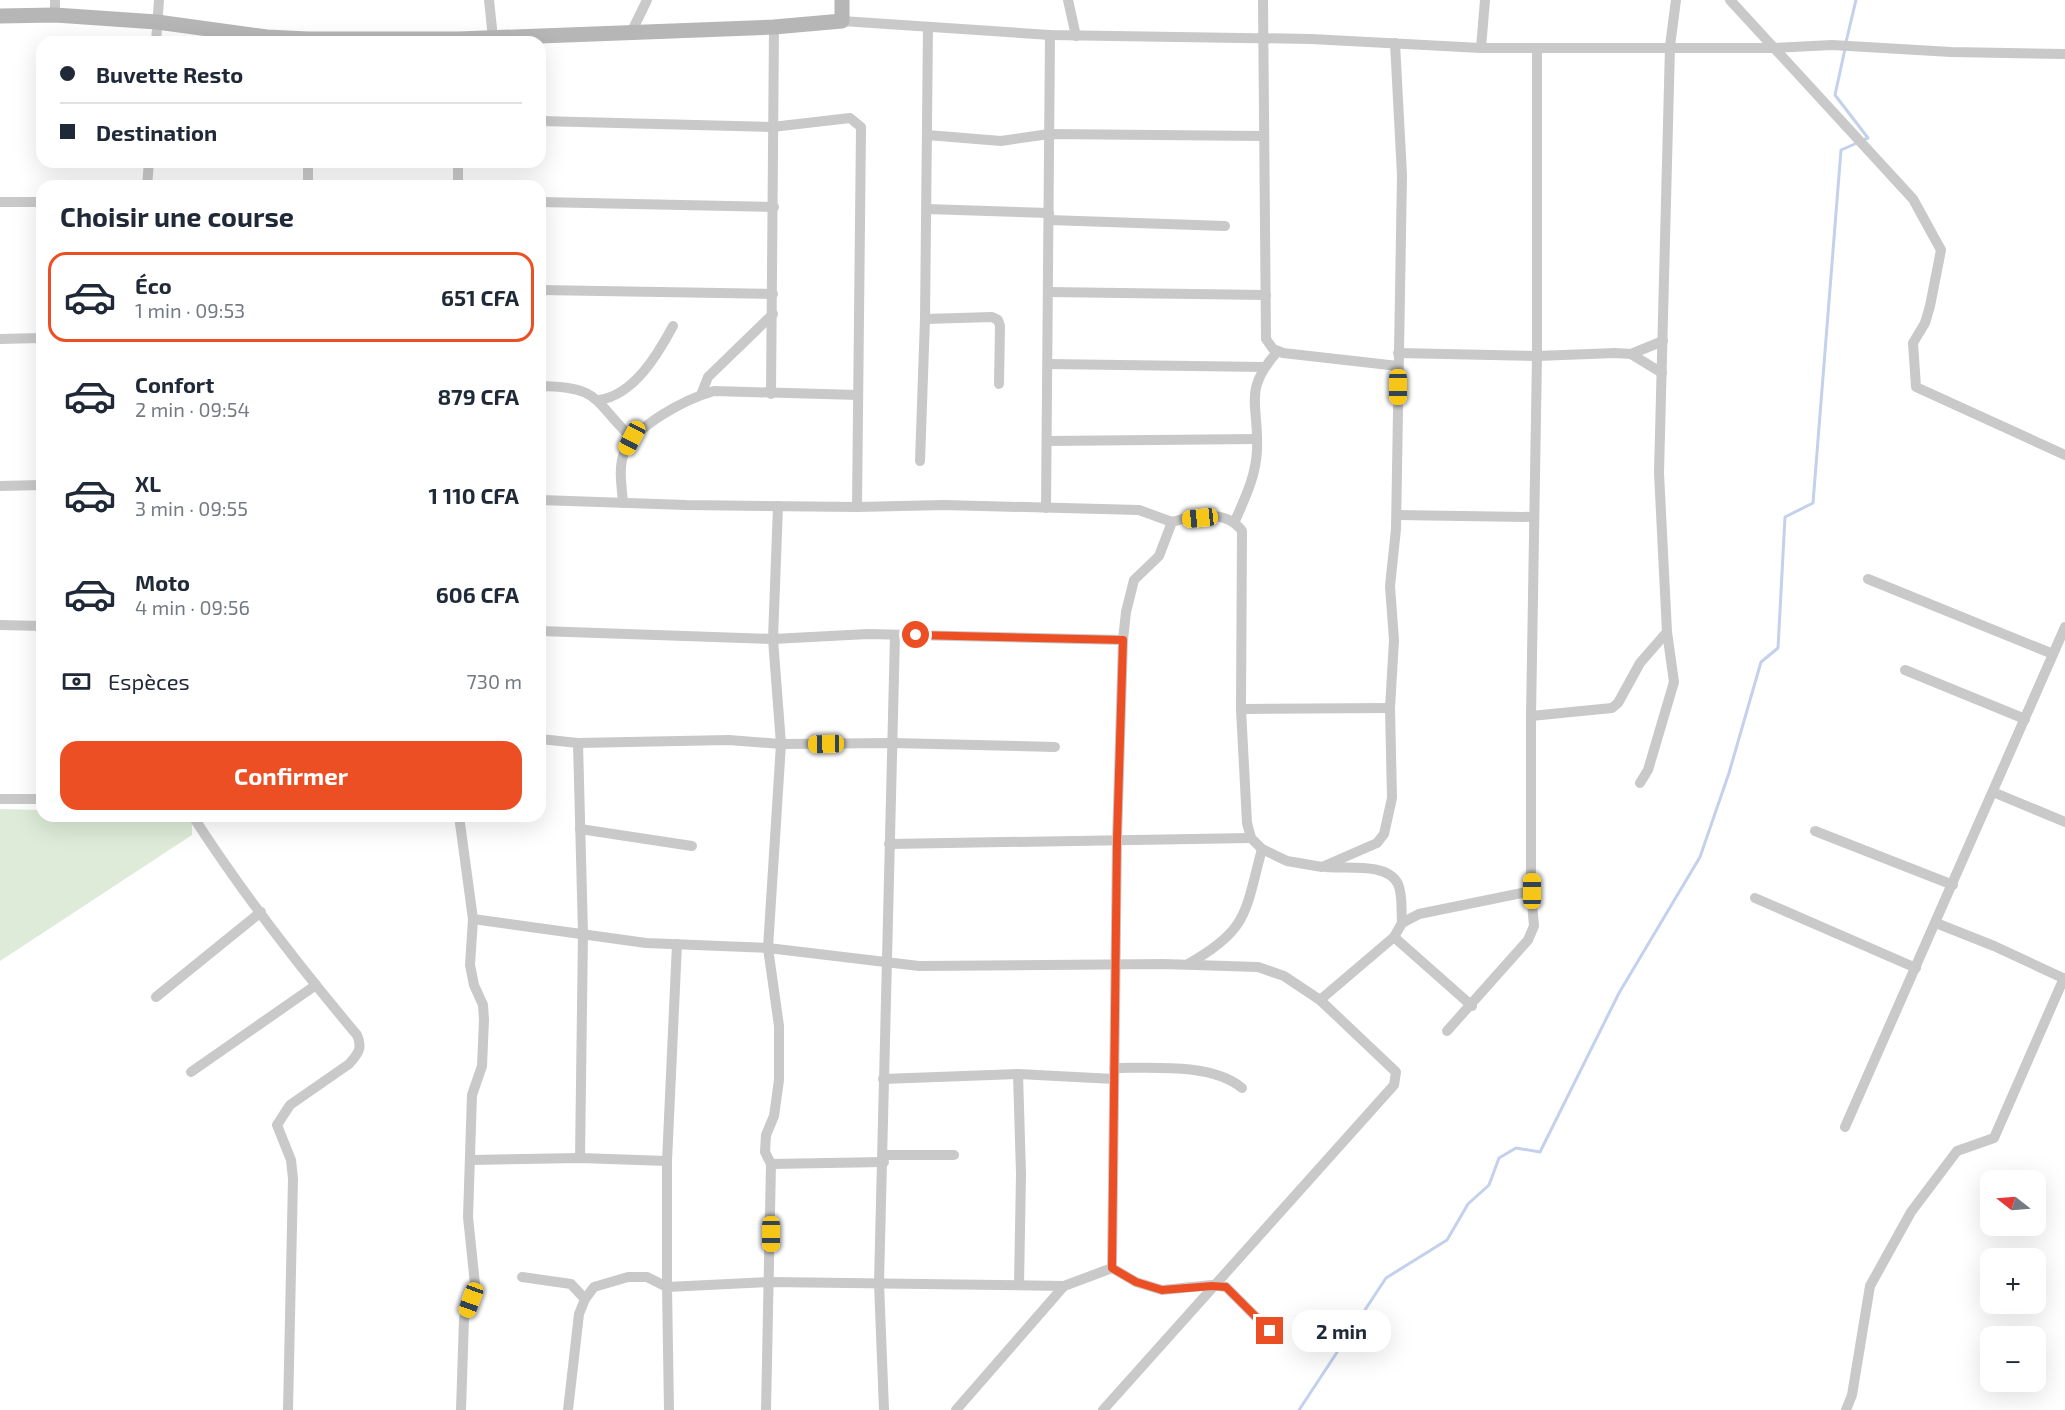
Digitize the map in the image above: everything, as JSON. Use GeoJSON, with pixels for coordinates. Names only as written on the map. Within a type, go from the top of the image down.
{"type":"FeatureCollection","features":[{"type":"Feature","properties":{"kind":"street"},"geometry":{"type":"LineString","coordinates":[[156,36],[159,0]]}},
{"type":"Feature","properties":{"kind":"street"},"geometry":{"type":"LineString","coordinates":[[489,0],[494,36]]}},
{"type":"Feature","properties":{"kind":"street"},"geometry":{"type":"LineString","coordinates":[[631,33],[647,0]]}},
{"type":"Feature","properties":{"kind":"street"},"geometry":{"type":"LineString","coordinates":[[842,0],[842,21]]}},
{"type":"Feature","properties":{"kind":"street"},"geometry":{"type":"LineString","coordinates":[[1068,0],[1076,36]]}},
{"type":"Feature","properties":{"kind":"street"},"geometry":{"type":"LineString","coordinates":[[1263,0],[1266,339],[1278,351],[1398,366]]}},
{"type":"Feature","properties":{"kind":"street"},"geometry":{"type":"LineString","coordinates":[[1481,48],[1485,0]]}},
{"type":"Feature","properties":{"kind":"street"},"geometry":{"type":"LineString","coordinates":[[1640,783],[1648,770],[1674,682],[1667,632],[1659,473],[1670,46],[1676,0]]}},
{"type":"Feature","properties":{"kind":"street"},"geometry":{"type":"LineString","coordinates":[[1730,0],[1913,199],[1941,250],[1925,323],[1913,343],[1916,387],[2065,455]]}},
{"type":"Feature","properties":{"kind":"street"},"geometry":{"type":"LineString","coordinates":[[0,16],[55,8],[260,36]]}},
{"type":"Feature","properties":{"kind":"street"},"geometry":{"type":"LineString","coordinates":[[546,36],[774,27],[842,21],[1050,35],[1395,43],[1481,48],[1670,46],[1773,48],[1832,45],[1951,52],[2065,54]]}},
{"type":"Feature","properties":{"kind":"street"},"geometry":{"type":"LineString","coordinates":[[771,394],[774,27]]}},
{"type":"Feature","properties":{"kind":"street"},"geometry":{"type":"LineString","coordinates":[[920,461],[925,319],[928,27]]}},
{"type":"Feature","properties":{"kind":"street"},"geometry":{"type":"LineString","coordinates":[[1047,508],[1050,35]]}},
{"type":"Feature","properties":{"kind":"street"},"geometry":{"type":"LineString","coordinates":[[1322,867],[1377,843],[1384,834],[1392,798],[1390,708],[1394,640],[1390,586],[1396,515],[1402,175],[1395,43]]}},
{"type":"Feature","properties":{"kind":"street"},"geometry":{"type":"LineString","coordinates":[[1448,1031],[1528,940],[1534,926],[1531,716],[1537,357],[1537,48]]}},
{"type":"Feature","properties":{"kind":"street"},"geometry":{"type":"LineString","coordinates":[[546,121],[772,127],[850,118],[861,127],[858,507]]}},
{"type":"Feature","properties":{"kind":"street"},"geometry":{"type":"LineString","coordinates":[[927,135],[1001,141],[1049,134],[1264,136]]}},
{"type":"Feature","properties":{"kind":"street"},"geometry":{"type":"LineString","coordinates":[[0,202],[36,202]]}},
{"type":"Feature","properties":{"kind":"street"},"geometry":{"type":"LineString","coordinates":[[546,202],[774,207]]}},
{"type":"Feature","properties":{"kind":"street"},"geometry":{"type":"LineString","coordinates":[[927,209],[1224,226]]}},
{"type":"Feature","properties":{"kind":"street"},"geometry":{"type":"LineString","coordinates":[[546,290],[773,294]]}},
{"type":"Feature","properties":{"kind":"street"},"geometry":{"type":"LineString","coordinates":[[1048,292],[1266,295]]}},
{"type":"Feature","properties":{"kind":"street"},"geometry":{"type":"LineString","coordinates":[[701,395],[708,377],[773,314]]}},
{"type":"Feature","properties":{"kind":"street"},"geometry":{"type":"LineString","coordinates":[[925,319],[992,317],[998,320],[1000,326],[999,384]]}},
{"type":"Feature","properties":{"kind":"street"},"geometry":{"type":"LineString","coordinates":[[599,400],[616,395],[654,362],[673,326]]}},
{"type":"Feature","properties":{"kind":"street"},"geometry":{"type":"LineString","coordinates":[[0,339],[36,338]]}},
{"type":"Feature","properties":{"kind":"street"},"geometry":{"type":"LineString","coordinates":[[1398,353],[1537,357],[1632,354],[1663,341]]}},
{"type":"Feature","properties":{"kind":"street"},"geometry":{"type":"LineString","coordinates":[[1235,521],[1255,469],[1257,439],[1254,397],[1256,382],[1264,367],[1278,351]]}},
{"type":"Feature","properties":{"kind":"street"},"geometry":{"type":"LineString","coordinates":[[1632,354],[1662,373]]}},
{"type":"Feature","properties":{"kind":"street"},"geometry":{"type":"LineString","coordinates":[[1048,364],[1264,367]]}},
{"type":"Feature","properties":{"kind":"street"},"geometry":{"type":"LineString","coordinates":[[546,386],[575,388],[599,400],[614,421],[632,438]]}},
{"type":"Feature","properties":{"kind":"street"},"geometry":{"type":"LineString","coordinates":[[624,503],[620,469],[624,453],[632,438],[669,411],[701,395],[714,392],[858,395]]}},
{"type":"Feature","properties":{"kind":"street"},"geometry":{"type":"LineString","coordinates":[[1047,441],[1257,439]]}},
{"type":"Feature","properties":{"kind":"street"},"geometry":{"type":"LineString","coordinates":[[0,486],[36,485]]}},
{"type":"Feature","properties":{"kind":"street"},"geometry":{"type":"LineString","coordinates":[[546,500],[778,506],[944,505],[1139,510],[1172,522],[1223,516],[1235,521],[1242,531],[1241,709],[1247,823],[1251,838],[1262,849],[1287,861],[1322,867],[1379,870],[1391,874],[1399,886],[1402,923]]}},
{"type":"Feature","properties":{"kind":"street"},"geometry":{"type":"LineString","coordinates":[[766,1410],[771,1282],[771,1164],[765,1152],[779,1080],[779,1026],[768,948],[781,744],[773,639],[778,506]]}},
{"type":"Feature","properties":{"kind":"street"},"geometry":{"type":"LineString","coordinates":[[1396,515],[1534,517]]}},
{"type":"Feature","properties":{"kind":"street"},"geometry":{"type":"LineString","coordinates":[[1112,1268],[1117,840],[1123,640],[1126,612],[1134,580],[1159,556],[1172,522]]}},
{"type":"Feature","properties":{"kind":"street"},"geometry":{"type":"LineString","coordinates":[[1869,579],[2053,654]]}},
{"type":"Feature","properties":{"kind":"street"},"geometry":{"type":"LineString","coordinates":[[0,625],[36,626]]}},
{"type":"Feature","properties":{"kind":"street"},"geometry":{"type":"LineString","coordinates":[[1845,1127],[2065,627]]}},
{"type":"Feature","properties":{"kind":"street"},"geometry":{"type":"LineString","coordinates":[[546,631],[773,639],[895,634],[1123,640]]}},
{"type":"Feature","properties":{"kind":"street"},"geometry":{"type":"LineString","coordinates":[[1531,716],[1612,708],[1618,704],[1640,663],[1667,632]]}},
{"type":"Feature","properties":{"kind":"street"},"geometry":{"type":"LineString","coordinates":[[884,1410],[879,1283],[884,1159],[883,1079],[888,962],[895,634]]}},
{"type":"Feature","properties":{"kind":"street"},"geometry":{"type":"LineString","coordinates":[[1905,670],[2025,719]]}},
{"type":"Feature","properties":{"kind":"street"},"geometry":{"type":"LineString","coordinates":[[1241,709],[1390,708]]}},
{"type":"Feature","properties":{"kind":"street"},"geometry":{"type":"LineString","coordinates":[[546,740],[578,743],[729,740],[781,744],[893,743],[1055,747]]}},
{"type":"Feature","properties":{"kind":"street"},"geometry":{"type":"LineString","coordinates":[[578,743],[583,933],[580,1158]]}},
{"type":"Feature","properties":{"kind":"street"},"geometry":{"type":"LineString","coordinates":[[1993,792],[2065,822]]}},
{"type":"Feature","properties":{"kind":"street"},"geometry":{"type":"LineString","coordinates":[[0,799],[36,799]]}},
{"type":"Feature","properties":{"kind":"street"},"geometry":{"type":"LineString","coordinates":[[197,822],[225,866],[315,985],[357,1035],[361,1048],[349,1064],[314,1085],[290,1105],[277,1125],[291,1160],[293,1179],[288,1410]]}},
{"type":"Feature","properties":{"kind":"street"},"geometry":{"type":"LineString","coordinates":[[460,822],[472,919],[470,965],[474,985],[483,1005],[484,1020],[482,1066],[472,1095],[468,1217],[475,1284],[464,1319],[461,1410]]}},
{"type":"Feature","properties":{"kind":"street"},"geometry":{"type":"LineString","coordinates":[[580,829],[692,846]]}},
{"type":"Feature","properties":{"kind":"street"},"geometry":{"type":"LineString","coordinates":[[1815,831],[1953,885]]}},
{"type":"Feature","properties":{"kind":"street"},"geometry":{"type":"LineString","coordinates":[[889,844],[1251,838]]}},
{"type":"Feature","properties":{"kind":"street"},"geometry":{"type":"LineString","coordinates":[[1187,964],[1212,951],[1233,933],[1244,915],[1262,849]]}},
{"type":"Feature","properties":{"kind":"street"},"geometry":{"type":"LineString","coordinates":[[1320,1000],[1394,937],[1402,923],[1419,914],[1532,891]]}},
{"type":"Feature","properties":{"kind":"street"},"geometry":{"type":"LineString","coordinates":[[1755,898],[1916,968]]}},
{"type":"Feature","properties":{"kind":"street"},"geometry":{"type":"LineString","coordinates":[[156,997],[261,912]]}},
{"type":"Feature","properties":{"kind":"street"},"geometry":{"type":"LineString","coordinates":[[472,919],[677,944],[768,948],[844,959],[919,966],[1187,964],[1258,967],[1284,976],[1320,1000],[1396,1072],[1394,1085],[1103,1410]]}},
{"type":"Feature","properties":{"kind":"street"},"geometry":{"type":"LineString","coordinates":[[1846,1410],[1852,1395],[1870,1286],[1911,1212],[1957,1150],[1994,1138],[2064,978],[1936,923]]}},
{"type":"Feature","properties":{"kind":"street"},"geometry":{"type":"LineString","coordinates":[[1394,937],[1472,1006]]}},
{"type":"Feature","properties":{"kind":"street"},"geometry":{"type":"LineString","coordinates":[[669,1410],[667,1161],[677,944]]}},
{"type":"Feature","properties":{"kind":"street"},"geometry":{"type":"LineString","coordinates":[[191,1072],[315,985]]}},
{"type":"Feature","properties":{"kind":"street"},"geometry":{"type":"LineString","coordinates":[[883,1079],[1018,1074],[1114,1074],[1174,1069],[1220,1075],[1242,1088]]}},
{"type":"Feature","properties":{"kind":"street"},"geometry":{"type":"LineString","coordinates":[[1018,1074],[1021,1174],[1019,1285]]}},
{"type":"Feature","properties":{"kind":"street"},"geometry":{"type":"LineString","coordinates":[[771,1164],[954,1155]]}},
{"type":"Feature","properties":{"kind":"street"},"geometry":{"type":"LineString","coordinates":[[470,1160],[580,1158],[667,1161]]}},
{"type":"Feature","properties":{"kind":"street"},"geometry":{"type":"LineString","coordinates":[[1112,1268],[1136,1282],[1162,1290],[1226,1287],[1270,1331]]}},
{"type":"Feature","properties":{"kind":"street"},"geometry":{"type":"LineString","coordinates":[[568,1410],[579,1314],[585,1299],[594,1287],[628,1278],[647,1277],[667,1287],[771,1282],[1064,1286],[1112,1268]]}},
{"type":"Feature","properties":{"kind":"street"},"geometry":{"type":"LineString","coordinates":[[522,1277],[571,1284],[585,1299]]}},
{"type":"Feature","properties":{"kind":"street"},"geometry":{"type":"LineString","coordinates":[[956,1410],[1064,1286]]}},
{"type":"Feature","properties":{"kind":"green space"},"geometry":{"type":"Polygon","coordinates":[[[0,809],[36,810],[36,822],[192,822],[192,835],[0,961],[0,809]]]}},
{"type":"Feature","properties":{"kind":"waterway"},"geometry":{"type":"LineString","coordinates":[[1846,42],[1856,0]]}},
{"type":"Feature","properties":{"kind":"waterway"},"geometry":{"type":"LineString","coordinates":[[1845,49],[1835,95],[1868,138],[1863,140]]}},
{"type":"Feature","properties":{"kind":"waterway"},"geometry":{"type":"LineString","coordinates":[[1299,1410],[1386,1278],[1447,1240],[1468,1204],[1489,1185],[1499,1158],[1516,1148],[1540,1152],[1619,993],[1700,857],[1729,773],[1761,662],[1778,648],[1785,517],[1813,503],[1841,150],[1857,143]]}},
{"type":"Feature","properties":{"kind":"route"},"geometry":{"type":"LineString","coordinates":[[916,635],[1123,640],[1117,840],[1112,1268],[1136,1282],[1162,1290],[1226,1287],[1270,1331]]}}]}
